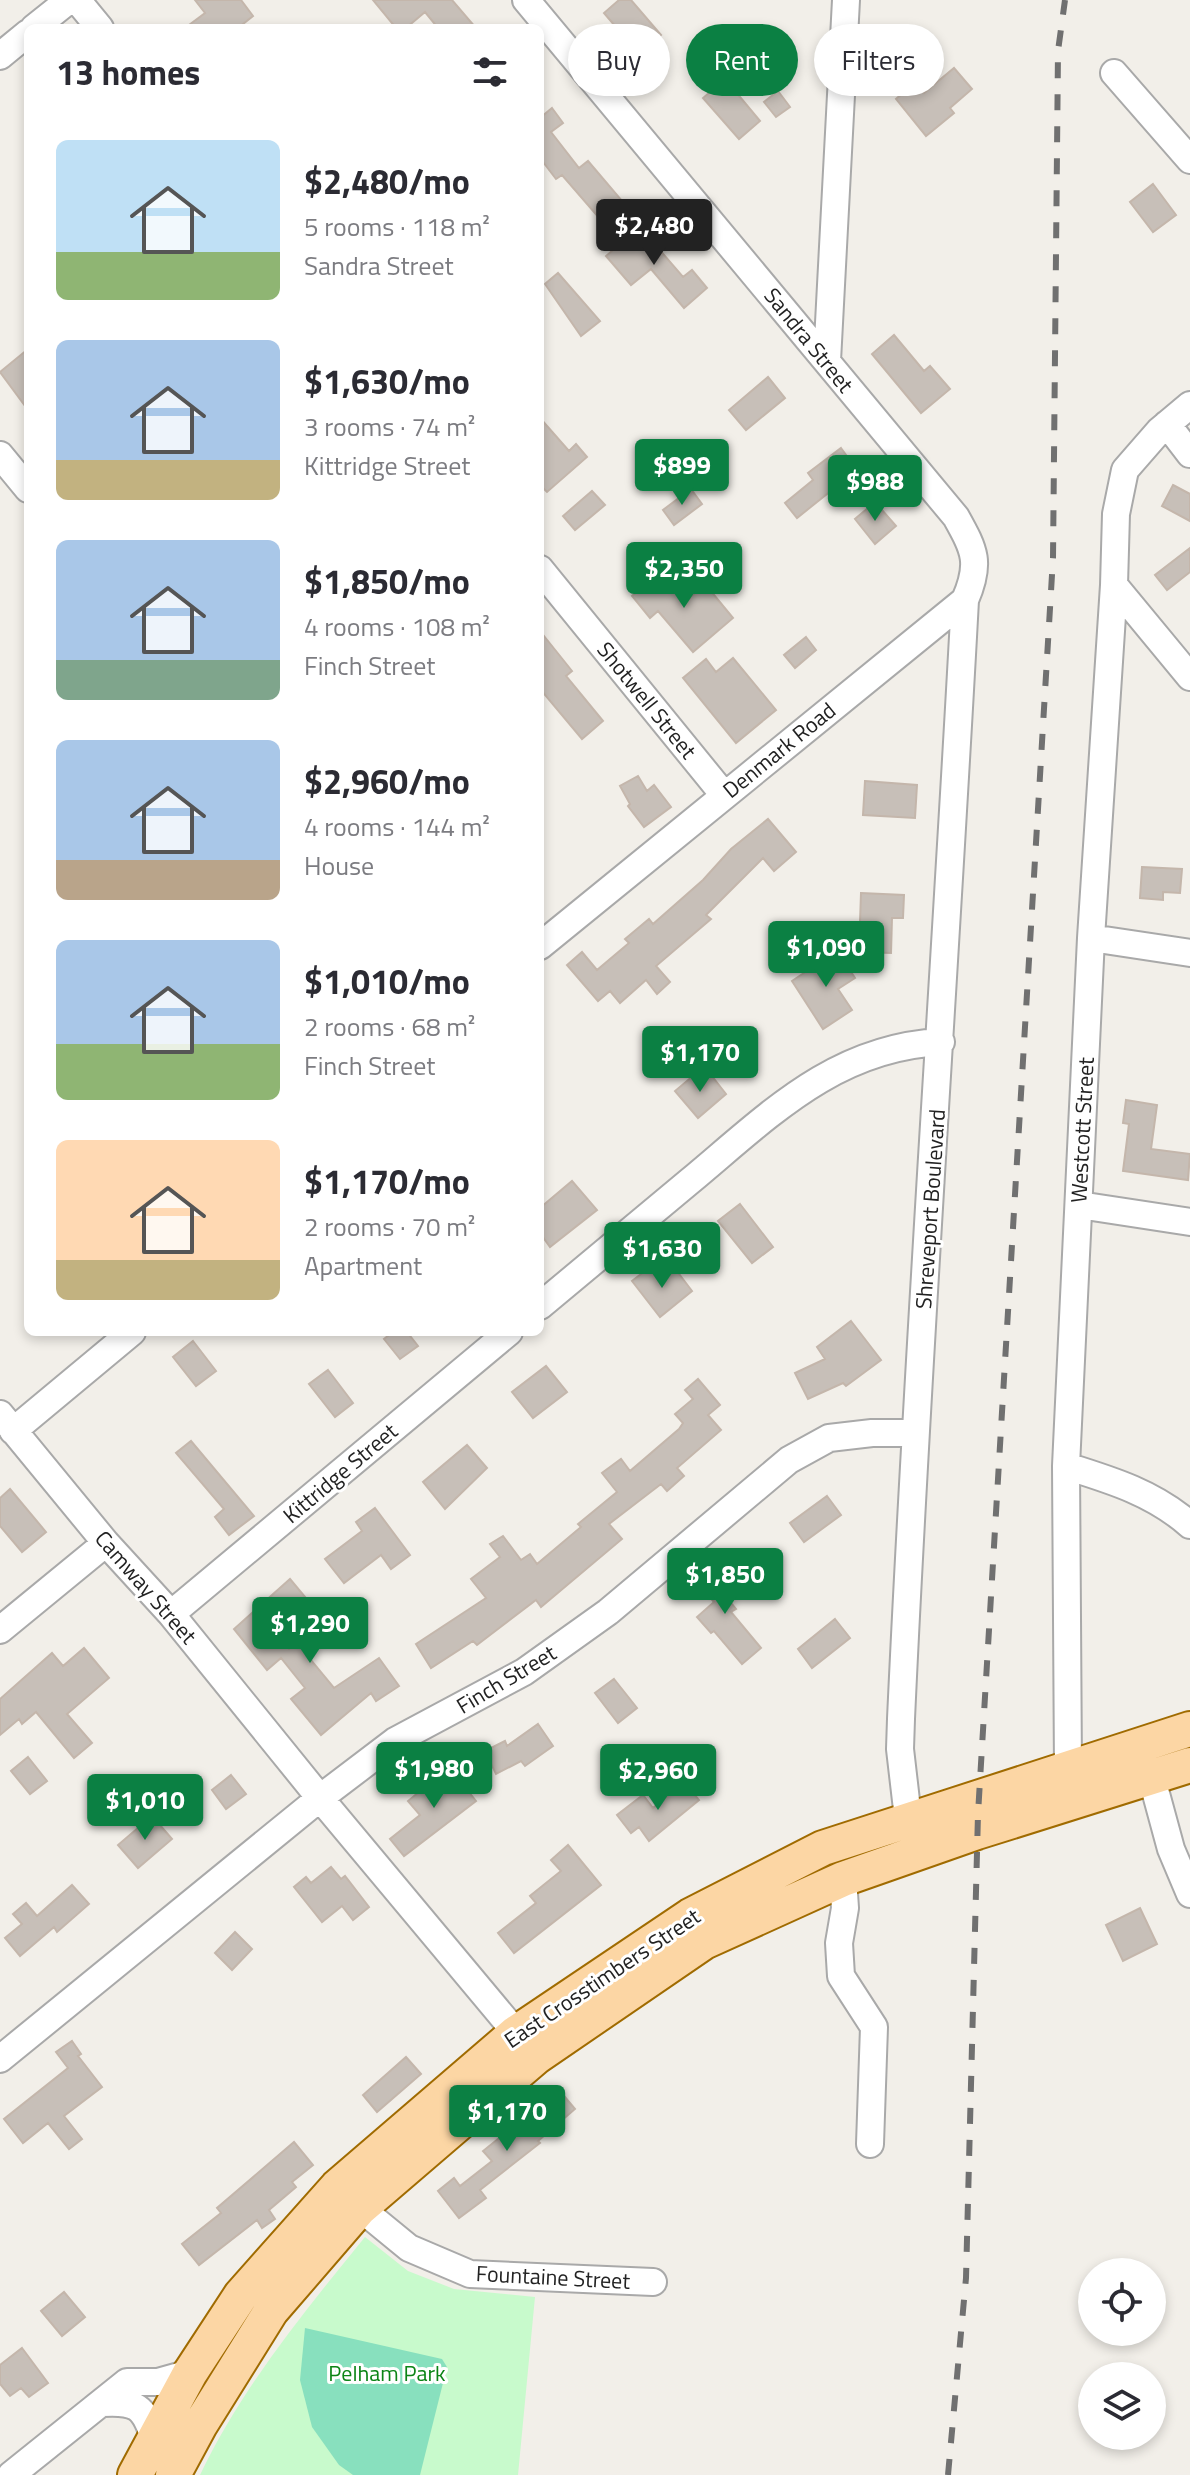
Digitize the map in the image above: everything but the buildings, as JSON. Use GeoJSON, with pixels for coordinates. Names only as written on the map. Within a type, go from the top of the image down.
{"type":"FeatureCollection","features":[{"type":"Feature","properties":{"kind":"main road","name":"East Crosstimbers Street"},"geometry":{"type":"LineString","coordinates":[[135,2475],[190,2373],[241,2295],[526,2045],[690,1916],[823,1848],[1190,1729]]}},
{"type":"Feature","properties":{"kind":"main road","name":"East Crosstimbers Street"},"geometry":{"type":"LineString","coordinates":[[526,2045],[704,1942],[843,1879],[977,1832],[1190,1765]]}},
{"type":"Feature","properties":{"kind":"main road","name":"East Crosstimbers Street"},"geometry":{"type":"LineString","coordinates":[[173,2475],[200,2425],[271,2311],[348,2198]]}},
{"type":"Feature","properties":{"kind":"street"},"geometry":{"type":"LineString","coordinates":[[39,24],[69,0]]}},
{"type":"Feature","properties":{"kind":"street"},"geometry":{"type":"LineString","coordinates":[[77,0],[97,24]]}},
{"type":"Feature","properties":{"kind":"street","name":"Sandra Street"},"geometry":{"type":"LineString","coordinates":[[526,0],[956,517],[975,551],[974,578],[965,600]]}},
{"type":"Feature","properties":{"kind":"street"},"geometry":{"type":"LineString","coordinates":[[827,361],[846,0]]}},
{"type":"Feature","properties":{"kind":"street"},"geometry":{"type":"LineString","coordinates":[[0,56],[24,36]]}},
{"type":"Feature","properties":{"kind":"street"},"geometry":{"type":"LineString","coordinates":[[1114,73],[1190,160]]}},
{"type":"Feature","properties":{"kind":"street"},"geometry":{"type":"LineString","coordinates":[[1190,405],[1167,424],[1190,454]]}},
{"type":"Feature","properties":{"kind":"street","name":"Westcott Street"},"geometry":{"type":"LineString","coordinates":[[1068,1769],[1066,1466],[1091,938],[1116,514],[1125,470],[1167,424]]}},
{"type":"Feature","properties":{"kind":"street"},"geometry":{"type":"LineString","coordinates":[[0,455],[24,484]]}},
{"type":"Feature","properties":{"kind":"street","name":"Shotwell Street"},"geometry":{"type":"LineString","coordinates":[[544,574],[724,795]]}},
{"type":"Feature","properties":{"kind":"street"},"geometry":{"type":"LineString","coordinates":[[1114,585],[1190,677]]}},
{"type":"Feature","properties":{"kind":"street","name":"Denmark Road"},"geometry":{"type":"LineString","coordinates":[[544,943],[965,600]]}},
{"type":"Feature","properties":{"kind":"street","name":"Shreveport Boulevard"},"geometry":{"type":"LineString","coordinates":[[908,1818],[900,1749],[914,1433],[941,1042],[965,600]]}},
{"type":"Feature","properties":{"kind":"street"},"geometry":{"type":"LineString","coordinates":[[1091,938],[1190,953]]}},
{"type":"Feature","properties":{"kind":"street"},"geometry":{"type":"LineString","coordinates":[[544,1303],[799,1090],[866,1058],[908,1044],[941,1042]]}},
{"type":"Feature","properties":{"kind":"street"},"geometry":{"type":"LineString","coordinates":[[1079,1205],[1190,1222]]}},
{"type":"Feature","properties":{"kind":"street"},"geometry":{"type":"LineString","coordinates":[[7,1422],[126,1336]]}},
{"type":"Feature","properties":{"kind":"street","name":"Kittridge Street"},"geometry":{"type":"LineString","coordinates":[[171,1614],[504,1336]]}},
{"type":"Feature","properties":{"kind":"street","name":"Camway Street"},"geometry":{"type":"LineString","coordinates":[[7,1422],[106,1543],[171,1614],[526,2045]]}},
{"type":"Feature","properties":{"kind":"street","name":"Finch Street"},"geometry":{"type":"LineString","coordinates":[[0,2059],[320,1798],[395,1741],[524,1672],[608,1612],[789,1460],[829,1438],[872,1433],[914,1433]]}},
{"type":"Feature","properties":{"kind":"street"},"geometry":{"type":"LineString","coordinates":[[1066,1466],[1125,1484],[1170,1507],[1190,1525]]}},
{"type":"Feature","properties":{"kind":"street"},"geometry":{"type":"LineString","coordinates":[[0,1630],[106,1543]]}},
{"type":"Feature","properties":{"kind":"street"},"geometry":{"type":"LineString","coordinates":[[1152,1779],[1171,1849],[1190,1894]]}},
{"type":"Feature","properties":{"kind":"street"},"geometry":{"type":"LineString","coordinates":[[843,1879],[845,1908],[839,1943],[841,1976],[874,2027],[870,2144]]}},
{"type":"Feature","properties":{"kind":"street","name":"Fountaine Street"},"geometry":{"type":"LineString","coordinates":[[348,2198],[409,2248],[470,2274],[653,2282]]}},
{"type":"Feature","properties":{"kind":"street"},"geometry":{"type":"LineString","coordinates":[[11,2475],[127,2382],[158,2382],[190,2373]]}},
{"type":"Feature","properties":{"kind":"street"},"geometry":{"type":"LineString","coordinates":[[102,2403],[125,2402],[139,2408],[147,2417],[154,2438]]}},
{"type":"Feature","properties":{"kind":"green space","name":"Pelham Park"},"geometry":{"type":"Polygon","coordinates":[[[365,2237],[408,2271],[454,2289],[535,2297],[518,2475],[200,2475],[255,2381],[297,2322],[365,2237]]]}},
{"type":"Feature","properties":{"kind":"green space"},"geometry":{"type":"Polygon","coordinates":[[[305,2328],[442,2359],[447,2367],[420,2475],[353,2475],[339,2465],[312,2427],[300,2380],[305,2328]]]}},
{"type":"Feature","properties":{"kind":"railway"},"geometry":{"type":"LineString","coordinates":[[948,2475],[966,2278],[978,1814],[1053,558],[1058,51],[1065,0]]}}]}
